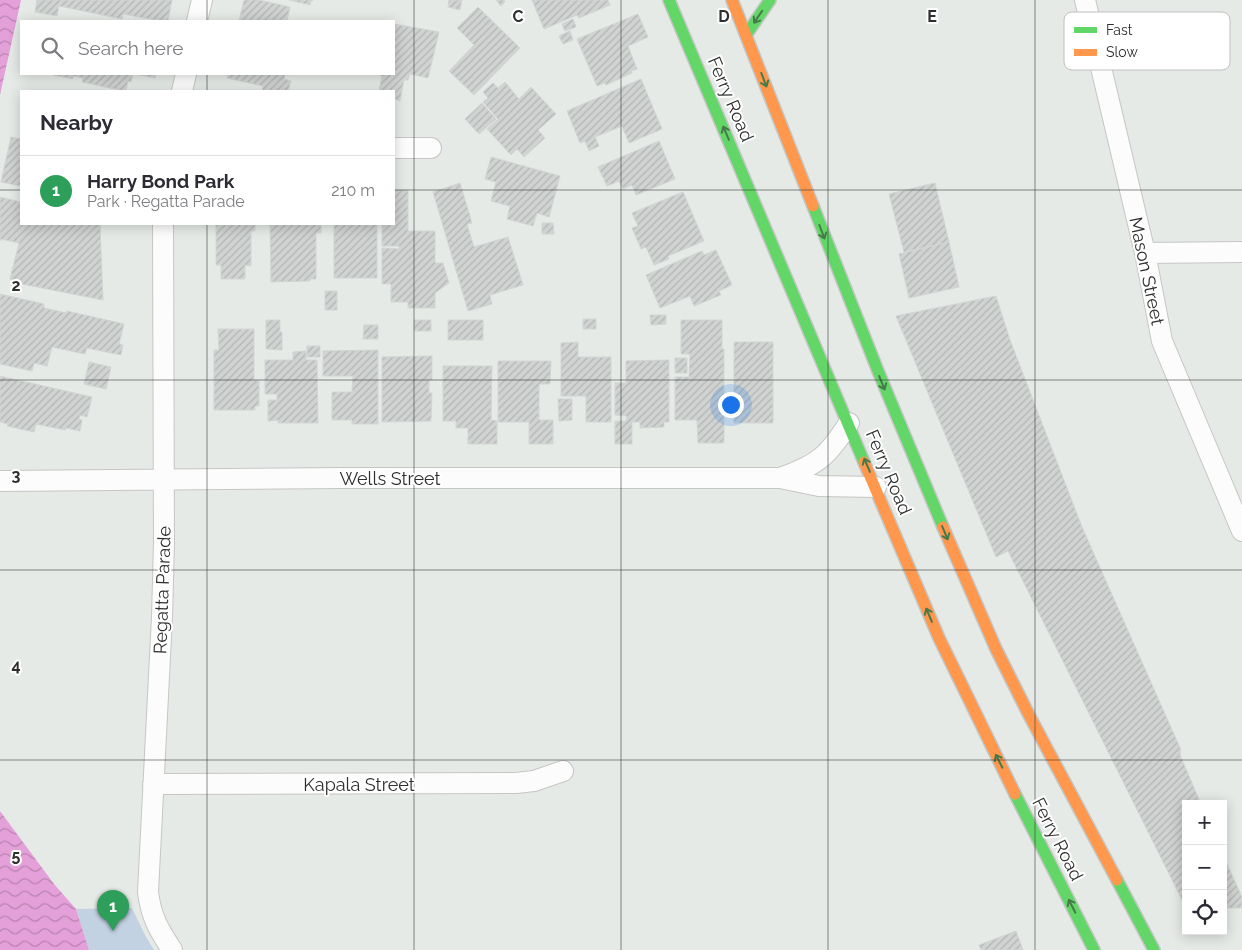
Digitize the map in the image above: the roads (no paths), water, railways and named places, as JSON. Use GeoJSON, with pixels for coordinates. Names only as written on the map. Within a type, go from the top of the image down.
{"type":"FeatureCollection","features":[{"type":"Feature","properties":{"kind":"main road","name":"Ferry Road"},"geometry":{"type":"LineString","coordinates":[[670,0],[943,646],[988,740],[1094,950]]}},
{"type":"Feature","properties":{"kind":"main road","name":"Ferry Road"},"geometry":{"type":"LineString","coordinates":[[732,0],[878,371],[962,573],[1029,715],[1154,950]]}},
{"type":"Feature","properties":{"kind":"main road"},"geometry":{"type":"LineString","coordinates":[[746,35],[770,0]]}},
{"type":"Feature","properties":{"kind":"street"},"geometry":{"type":"LineString","coordinates":[[197,20],[202,0]]}},
{"type":"Feature","properties":{"kind":"street","name":"Mason Street"},"geometry":{"type":"LineString","coordinates":[[1102,70],[1145,254],[1162,341],[1242,531]]}},
{"type":"Feature","properties":{"kind":"street"},"geometry":{"type":"LineString","coordinates":[[182,90],[186,75]]}},
{"type":"Feature","properties":{"kind":"street"},"geometry":{"type":"LineString","coordinates":[[395,148],[431,148]]}},
{"type":"Feature","properties":{"kind":"street","name":"Regatta Parade"},"geometry":{"type":"LineString","coordinates":[[163,225],[164,543],[148,892],[156,923],[172,950]]}},
{"type":"Feature","properties":{"kind":"street"},"geometry":{"type":"LineString","coordinates":[[1145,254],[1242,252]]}},
{"type":"Feature","properties":{"kind":"street","name":"Wells Street"},"geometry":{"type":"LineString","coordinates":[[780,478],[804,468],[822,457],[833,446],[849,423]]}},
{"type":"Feature","properties":{"kind":"street","name":"Wells Street"},"geometry":{"type":"LineString","coordinates":[[0,481],[780,478],[819,486],[876,487]]}},
{"type":"Feature","properties":{"kind":"street","name":"Kapala Street"},"geometry":{"type":"LineString","coordinates":[[153,784],[516,783],[534,781],[562,771]]}},
{"type":"Feature","properties":{"kind":"water"},"geometry":{"type":"Polygon","coordinates":[[[0,0],[21,0],[0,95],[0,0]]]}},
{"type":"Feature","properties":{"kind":"water"},"geometry":{"type":"Polygon","coordinates":[[[0,811],[54,884],[76,909],[89,950],[0,950],[0,811]]]}},
{"type":"Feature","properties":{"kind":"place","name":"Harry Bond Park"},"geometry":{"type":"Point","coordinates":[113,931]}}]}
